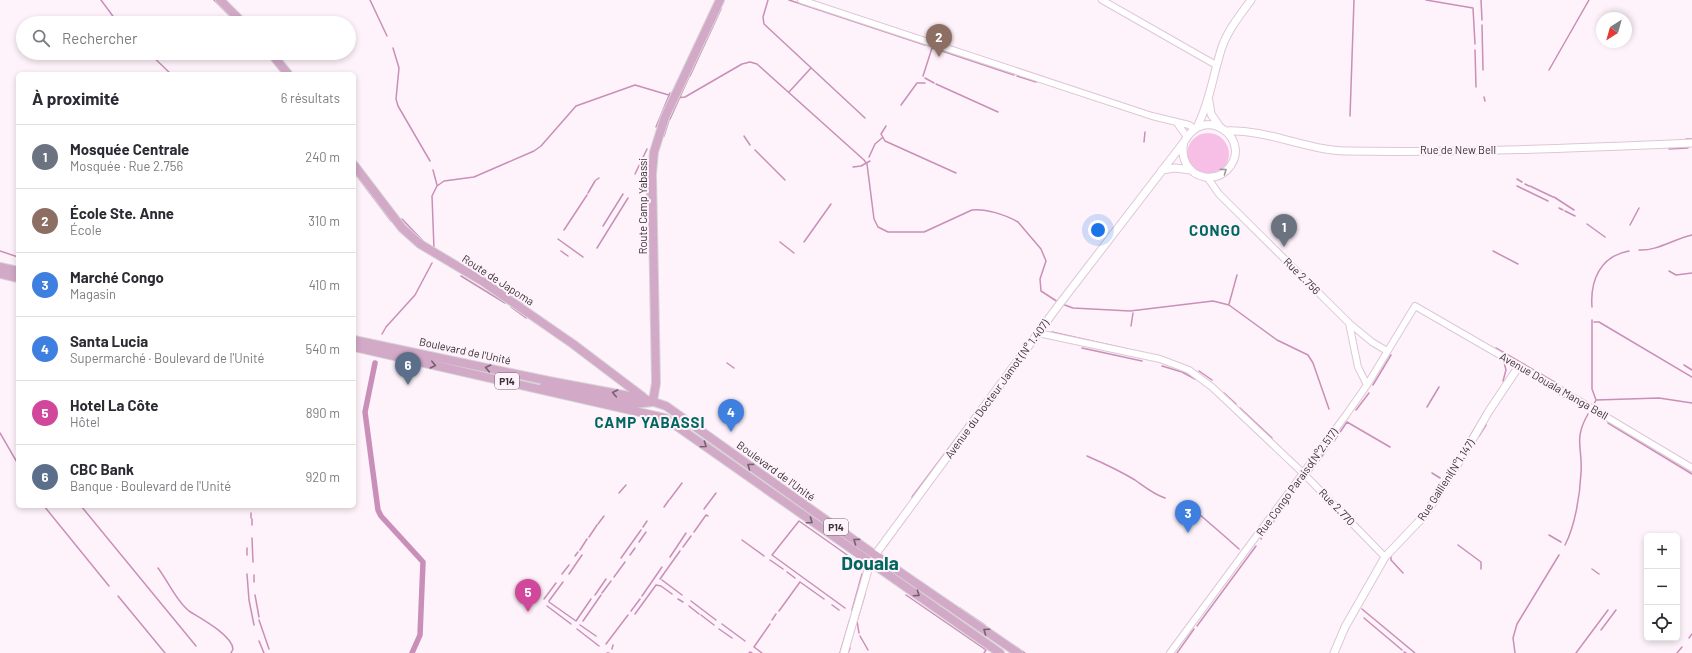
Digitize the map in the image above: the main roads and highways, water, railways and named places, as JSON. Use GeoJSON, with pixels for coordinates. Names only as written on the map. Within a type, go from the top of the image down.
{"type":"FeatureCollection","features":[{"type":"Feature","properties":{"kind":"main road"},"geometry":{"type":"LineString","coordinates":[[220,0],[236,16]]}},
{"type":"Feature","properties":{"kind":"main road","name":"Route Camp Yabassi"},"geometry":{"type":"LineString","coordinates":[[649,400],[656,383],[656,316],[652,161],[657,138],[674,97],[720,0]]}},
{"type":"Feature","properties":{"kind":"main road"},"geometry":{"type":"LineString","coordinates":[[1191,170],[1183,157],[1185,140],[1196,128],[1209,101],[1216,65],[1226,37],[1250,0]]}},
{"type":"Feature","properties":{"kind":"main road"},"geometry":{"type":"LineString","coordinates":[[277,60],[286,72]]}},
{"type":"Feature","properties":{"kind":"main road"},"geometry":{"type":"LineString","coordinates":[[1162,170],[1175,168],[1191,170],[1207,177],[1220,175],[1230,167],[1235,155],[1234,142],[1211,114],[1209,101]]}},
{"type":"Feature","properties":{"kind":"main road"},"geometry":{"type":"LineString","coordinates":[[1196,128],[1209,124],[1223,129]]}},
{"type":"Feature","properties":{"kind":"main road","name":"Rue de New Bell"},"geometry":{"type":"LineString","coordinates":[[1223,129],[1249,132],[1313,147],[1345,150],[1503,150],[1692,143]]}},
{"type":"Feature","properties":{"kind":"main road","name":"Avenue du Docteur Jamot (N° 1.407)"},"geometry":{"type":"LineString","coordinates":[[844,653],[870,563],[875,555],[1060,303],[1185,140]]}},
{"type":"Feature","properties":{"kind":"main road","name":"Route de Japoma"},"geometry":{"type":"LineString","coordinates":[[356,168],[402,228],[420,244],[488,285],[573,344],[649,400]]}},
{"type":"Feature","properties":{"kind":"main road"},"geometry":{"type":"LineString","coordinates":[[0,267],[16,271]]}},
{"type":"Feature","properties":{"kind":"main road"},"geometry":{"type":"LineString","coordinates":[[0,274],[16,278]]}},
{"type":"Feature","properties":{"kind":"main road","name":"Boulevard de l'Unité"},"geometry":{"type":"LineString","coordinates":[[356,340],[649,400],[672,409],[875,555],[1018,653]]}},
{"type":"Feature","properties":{"kind":"main road","name":"Boulevard de l'Unité"},"geometry":{"type":"LineString","coordinates":[[356,347],[665,418],[1000,653]]}},
{"type":"Feature","properties":{"kind":"main road","name":"Rue Gallieni(N°1.147)"},"geometry":{"type":"LineString","coordinates":[[1334,653],[1345,627],[1385,557],[1425,515],[1464,454],[1489,410],[1519,366]]}},
{"type":"Feature","properties":{"kind":"main road"},"geometry":{"type":"LineString","coordinates":[[537,389],[543,386],[552,387],[633,404],[649,400]]}},
{"type":"Feature","properties":{"kind":"waterway"},"geometry":{"type":"LineString","coordinates":[[101,0],[113,16]]}},
{"type":"Feature","properties":{"kind":"waterway"},"geometry":{"type":"LineString","coordinates":[[214,0],[230,16]]}},
{"type":"Feature","properties":{"kind":"waterway"},"geometry":{"type":"LineString","coordinates":[[370,0],[387,36]]}},
{"type":"Feature","properties":{"kind":"waterway"},"geometry":{"type":"LineString","coordinates":[[768,0],[763,17],[764,24],[865,118]]}},
{"type":"Feature","properties":{"kind":"waterway"},"geometry":{"type":"LineString","coordinates":[[789,0],[925,45]]}},
{"type":"Feature","properties":{"kind":"waterway"},"geometry":{"type":"LineString","coordinates":[[1350,116],[1354,0]]}},
{"type":"Feature","properties":{"kind":"waterway"},"geometry":{"type":"LineString","coordinates":[[1426,0],[1473,8],[1475,44]]}},
{"type":"Feature","properties":{"kind":"waterway"},"geometry":{"type":"LineString","coordinates":[[1481,0],[1482,20]]}},
{"type":"Feature","properties":{"kind":"waterway"},"geometry":{"type":"LineString","coordinates":[[1549,70],[1589,0]]}},
{"type":"Feature","properties":{"kind":"waterway"},"geometry":{"type":"LineString","coordinates":[[690,76],[721,9]]}},
{"type":"Feature","properties":{"kind":"waterway"},"geometry":{"type":"LineString","coordinates":[[1482,25],[1483,70]]}},
{"type":"Feature","properties":{"kind":"waterway"},"geometry":{"type":"LineString","coordinates":[[393,48],[399,68],[396,99],[398,106],[430,161]]}},
{"type":"Feature","properties":{"kind":"waterway"},"geometry":{"type":"LineString","coordinates":[[923,76],[932,48]]}},
{"type":"Feature","properties":{"kind":"waterway"},"geometry":{"type":"LineString","coordinates":[[933,48],[1014,75]]}},
{"type":"Feature","properties":{"kind":"waterway"},"geometry":{"type":"LineString","coordinates":[[1475,50],[1476,87]]}},
{"type":"Feature","properties":{"kind":"waterway"},"geometry":{"type":"LineString","coordinates":[[156,60],[169,72]]}},
{"type":"Feature","properties":{"kind":"waterway"},"geometry":{"type":"LineString","coordinates":[[272,60],[275,64]]}},
{"type":"Feature","properties":{"kind":"waterway"},"geometry":{"type":"LineString","coordinates":[[677,98],[685,97],[742,64],[750,62],[757,64],[867,164],[874,219],[878,227],[888,232],[924,232],[972,210],[989,211],[1008,217],[1018,222],[1041,249],[1046,261],[1040,279],[1041,291],[1058,302]]}},
{"type":"Feature","properties":{"kind":"waterway"},"geometry":{"type":"LineString","coordinates":[[789,92],[811,68]]}},
{"type":"Feature","properties":{"kind":"waterway"},"geometry":{"type":"LineString","coordinates":[[1017,76],[1036,82]]}},
{"type":"Feature","properties":{"kind":"waterway"},"geometry":{"type":"LineString","coordinates":[[670,119],[689,77]]}},
{"type":"Feature","properties":{"kind":"waterway"},"geometry":{"type":"LineString","coordinates":[[925,78],[934,83]]}},
{"type":"Feature","properties":{"kind":"waterway"},"geometry":{"type":"LineString","coordinates":[[901,105],[917,83],[925,83]]}},
{"type":"Feature","properties":{"kind":"waterway"},"geometry":{"type":"LineString","coordinates":[[936,84],[998,112]]}},
{"type":"Feature","properties":{"kind":"waterway"},"geometry":{"type":"LineString","coordinates":[[434,249],[432,196],[437,186],[444,181],[474,177],[534,151],[541,146],[576,106],[635,85],[672,96]]}},
{"type":"Feature","properties":{"kind":"waterway"},"geometry":{"type":"LineString","coordinates":[[656,127],[670,93]]}},
{"type":"Feature","properties":{"kind":"waterway"},"geometry":{"type":"LineString","coordinates":[[1484,97],[1485,101]]}},
{"type":"Feature","properties":{"kind":"waterway"},"geometry":{"type":"LineString","coordinates":[[664,136],[669,120]]}},
{"type":"Feature","properties":{"kind":"waterway"},"geometry":{"type":"LineString","coordinates":[[886,126],[881,134],[885,141],[956,173]]}},
{"type":"Feature","properties":{"kind":"waterway"},"geometry":{"type":"LineString","coordinates":[[1144,142],[1145,132]]}},
{"type":"Feature","properties":{"kind":"waterway"},"geometry":{"type":"LineString","coordinates":[[744,136],[750,145]]}},
{"type":"Feature","properties":{"kind":"waterway"},"geometry":{"type":"LineString","coordinates":[[869,157],[875,144],[882,138]]}},
{"type":"Feature","properties":{"kind":"waterway"},"geometry":{"type":"LineString","coordinates":[[1686,139],[1692,139]]}},
{"type":"Feature","properties":{"kind":"waterway"},"geometry":{"type":"LineString","coordinates":[[1669,149],[1688,148]]}},
{"type":"Feature","properties":{"kind":"waterway"},"geometry":{"type":"LineString","coordinates":[[635,174],[647,149]]}},
{"type":"Feature","properties":{"kind":"waterway"},"geometry":{"type":"LineString","coordinates":[[755,150],[785,180]]}},
{"type":"Feature","properties":{"kind":"waterway"},"geometry":{"type":"LineString","coordinates":[[853,167],[861,166],[870,161]]}},
{"type":"Feature","properties":{"kind":"waterway"},"geometry":{"type":"LineString","coordinates":[[433,170],[437,185]]}},
{"type":"Feature","properties":{"kind":"waterway"},"geometry":{"type":"LineString","coordinates":[[357,176],[391,221]]}},
{"type":"Feature","properties":{"kind":"waterway"},"geometry":{"type":"LineString","coordinates":[[1517,179],[1522,182]]}},
{"type":"Feature","properties":{"kind":"waterway"},"geometry":{"type":"LineString","coordinates":[[588,193],[595,181]]}},
{"type":"Feature","properties":{"kind":"waterway"},"geometry":{"type":"LineString","coordinates":[[1525,184],[1529,186]]}},
{"type":"Feature","properties":{"kind":"waterway"},"geometry":{"type":"LineString","coordinates":[[1517,186],[1548,201]]}},
{"type":"Feature","properties":{"kind":"waterway"},"geometry":{"type":"LineString","coordinates":[[1530,186],[1553,197]]}},
{"type":"Feature","properties":{"kind":"waterway"},"geometry":{"type":"LineString","coordinates":[[647,187],[648,212]]}},
{"type":"Feature","properties":{"kind":"waterway"},"geometry":{"type":"LineString","coordinates":[[603,226],[623,194]]}},
{"type":"Feature","properties":{"kind":"waterway"},"geometry":{"type":"LineString","coordinates":[[564,230],[587,195]]}},
{"type":"Feature","properties":{"kind":"waterway"},"geometry":{"type":"LineString","coordinates":[[1554,197],[1574,210]]}},
{"type":"Feature","properties":{"kind":"waterway"},"geometry":{"type":"LineString","coordinates":[[597,248],[628,198]]}},
{"type":"Feature","properties":{"kind":"waterway"},"geometry":{"type":"LineString","coordinates":[[804,242],[831,204]]}},
{"type":"Feature","properties":{"kind":"waterway"},"geometry":{"type":"LineString","coordinates":[[1559,208],[1563,210]]}},
{"type":"Feature","properties":{"kind":"waterway"},"geometry":{"type":"LineString","coordinates":[[1630,225],[1639,208]]}},
{"type":"Feature","properties":{"kind":"waterway"},"geometry":{"type":"LineString","coordinates":[[1565,211],[1575,216]]}},
{"type":"Feature","properties":{"kind":"waterway"},"geometry":{"type":"LineString","coordinates":[[402,219],[426,244]]}},
{"type":"Feature","properties":{"kind":"waterway"},"geometry":{"type":"LineString","coordinates":[[1587,224],[1605,237]]}},
{"type":"Feature","properties":{"kind":"waterway"},"geometry":{"type":"LineString","coordinates":[[1639,250],[1652,249],[1692,235]]}},
{"type":"Feature","properties":{"kind":"waterway"},"geometry":{"type":"LineString","coordinates":[[558,239],[583,257]]}},
{"type":"Feature","properties":{"kind":"waterway"},"geometry":{"type":"LineString","coordinates":[[780,242],[794,253]]}},
{"type":"Feature","properties":{"kind":"waterway"},"geometry":{"type":"LineString","coordinates":[[0,251],[16,256]]}},
{"type":"Feature","properties":{"kind":"waterway"},"geometry":{"type":"LineString","coordinates":[[561,251],[568,256]]}},
{"type":"Feature","properties":{"kind":"waterway"},"geometry":{"type":"LineString","coordinates":[[1493,251],[1518,264]]}},
{"type":"Feature","properties":{"kind":"waterway"},"geometry":{"type":"LineString","coordinates":[[1592,307],[1593,288],[1599,271],[1611,258],[1629,251]]}},
{"type":"Feature","properties":{"kind":"waterway"},"geometry":{"type":"LineString","coordinates":[[382,334],[386,327],[415,295],[432,263]]}},
{"type":"Feature","properties":{"kind":"waterway"},"geometry":{"type":"LineString","coordinates":[[1669,271],[1676,275],[1692,273]]}},
{"type":"Feature","properties":{"kind":"waterway"},"geometry":{"type":"LineString","coordinates":[[1229,304],[1237,275]]}},
{"type":"Feature","properties":{"kind":"waterway"},"geometry":{"type":"LineString","coordinates":[[461,276],[505,303]]}},
{"type":"Feature","properties":{"kind":"waterway"},"geometry":{"type":"LineString","coordinates":[[483,277],[503,291]]}},
{"type":"Feature","properties":{"kind":"waterway"},"geometry":{"type":"LineString","coordinates":[[516,300],[523,304]]}},
{"type":"Feature","properties":{"kind":"waterway"},"geometry":{"type":"LineString","coordinates":[[1062,304],[1073,308],[1130,311],[1213,301],[1229,305],[1277,340],[1308,355],[1313,363],[1329,409]]}},
{"type":"Feature","properties":{"kind":"waterway"},"geometry":{"type":"LineString","coordinates":[[511,307],[526,318]]}},
{"type":"Feature","properties":{"kind":"waterway"},"geometry":{"type":"LineString","coordinates":[[1131,326],[1133,313]]}},
{"type":"Feature","properties":{"kind":"waterway"},"geometry":{"type":"LineString","coordinates":[[1592,320],[1592,389],[1596,400]]}},
{"type":"Feature","properties":{"kind":"waterway"},"geometry":{"type":"LineString","coordinates":[[1594,322],[1599,322],[1692,377]]}},
{"type":"Feature","properties":{"kind":"waterway"},"geometry":{"type":"LineString","coordinates":[[1052,332],[1127,349]]}},
{"type":"Feature","properties":{"kind":"waterway"},"geometry":{"type":"LineString","coordinates":[[1082,348],[1142,361]]}},
{"type":"Feature","properties":{"kind":"waterway"},"geometry":{"type":"LineString","coordinates":[[1496,348],[1558,384]]}},
{"type":"Feature","properties":{"kind":"waterway"},"geometry":{"type":"LineString","coordinates":[[1373,385],[1391,355]]}},
{"type":"Feature","properties":{"kind":"waterway"},"geometry":{"type":"LineString","coordinates":[[1503,381],[1506,370],[1504,362]]}},
{"type":"Feature","properties":{"kind":"waterway"},"geometry":{"type":"LineString","coordinates":[[375,363],[365,412],[378,510],[381,516],[423,562],[420,635],[412,653]]}},
{"type":"Feature","properties":{"kind":"waterway"},"geometry":{"type":"LineString","coordinates":[[727,363],[734,368]]}},
{"type":"Feature","properties":{"kind":"waterway"},"geometry":{"type":"LineString","coordinates":[[1684,365],[1692,370]]}},
{"type":"Feature","properties":{"kind":"waterway"},"geometry":{"type":"LineString","coordinates":[[1162,366],[1182,372],[1195,379]]}},
{"type":"Feature","properties":{"kind":"waterway"},"geometry":{"type":"LineString","coordinates":[[1199,371],[1212,380]]}},
{"type":"Feature","properties":{"kind":"waterway"},"geometry":{"type":"LineString","coordinates":[[1545,386],[1583,408]]}},
{"type":"Feature","properties":{"kind":"waterway"},"geometry":{"type":"LineString","coordinates":[[1427,407],[1439,387]]}},
{"type":"Feature","properties":{"kind":"waterway"},"geometry":{"type":"LineString","coordinates":[[1224,393],[1236,404]]}},
{"type":"Feature","properties":{"kind":"waterway"},"geometry":{"type":"LineString","coordinates":[[1356,410],[1369,393]]}},
{"type":"Feature","properties":{"kind":"waterway"},"geometry":{"type":"LineString","coordinates":[[1596,400],[1659,398],[1692,403]]}},
{"type":"Feature","properties":{"kind":"waterway"},"geometry":{"type":"LineString","coordinates":[[1594,404],[1596,400]]}},
{"type":"Feature","properties":{"kind":"waterway"},"geometry":{"type":"LineString","coordinates":[[1240,408],[1272,438]]}},
{"type":"Feature","properties":{"kind":"waterway"},"geometry":{"type":"LineString","coordinates":[[1469,438],[1484,413]]}},
{"type":"Feature","properties":{"kind":"waterway"},"geometry":{"type":"LineString","coordinates":[[1565,545],[1572,529],[1578,500],[1581,464],[1580,438],[1583,423],[1588,414]]}},
{"type":"Feature","properties":{"kind":"waterway"},"geometry":{"type":"LineString","coordinates":[[912,497],[970,420]]}},
{"type":"Feature","properties":{"kind":"waterway"},"geometry":{"type":"LineString","coordinates":[[1334,441],[1347,422],[1390,447]]}},
{"type":"Feature","properties":{"kind":"waterway"},"geometry":{"type":"LineString","coordinates":[[1608,423],[1692,474]]}},
{"type":"Feature","properties":{"kind":"waterway"},"geometry":{"type":"LineString","coordinates":[[1479,436],[1486,425]]}},
{"type":"Feature","properties":{"kind":"waterway"},"geometry":{"type":"LineString","coordinates":[[0,433],[16,461]]}},
{"type":"Feature","properties":{"kind":"waterway"},"geometry":{"type":"LineString","coordinates":[[1309,474],[1328,448]]}},
{"type":"Feature","properties":{"kind":"waterway"},"geometry":{"type":"LineString","coordinates":[[1087,456],[1123,473],[1165,498]]}},
{"type":"Feature","properties":{"kind":"waterway"},"geometry":{"type":"LineString","coordinates":[[1432,473],[1440,478]]}},
{"type":"Feature","properties":{"kind":"waterway"},"geometry":{"type":"LineString","coordinates":[[1431,498],[1441,482]]}},
{"type":"Feature","properties":{"kind":"waterway"},"geometry":{"type":"LineString","coordinates":[[670,499],[682,483]]}},
{"type":"Feature","properties":{"kind":"waterway"},"geometry":{"type":"LineString","coordinates":[[619,493],[626,485]]}},
{"type":"Feature","properties":{"kind":"waterway"},"geometry":{"type":"LineString","coordinates":[[704,509],[716,493]]}},
{"type":"Feature","properties":{"kind":"waterway"},"geometry":{"type":"LineString","coordinates":[[664,507],[669,500]]}},
{"type":"Feature","properties":{"kind":"waterway"},"geometry":{"type":"LineString","coordinates":[[886,546],[918,502]]}},
{"type":"Feature","properties":{"kind":"waterway"},"geometry":{"type":"LineString","coordinates":[[1182,504],[1199,514],[1229,540]]}},
{"type":"Feature","properties":{"kind":"waterway"},"geometry":{"type":"LineString","coordinates":[[46,508],[109,586]]}},
{"type":"Feature","properties":{"kind":"waterway"},"geometry":{"type":"LineString","coordinates":[[83,508],[196,646]]}},
{"type":"Feature","properties":{"kind":"waterway"},"geometry":{"type":"LineString","coordinates":[[251,513],[251,518]]}},
{"type":"Feature","properties":{"kind":"waterway"},"geometry":{"type":"LineString","coordinates":[[1261,539],[1279,514]]}},
{"type":"Feature","properties":{"kind":"waterway"},"geometry":{"type":"LineString","coordinates":[[694,532],[706,515],[708,516]]}},
{"type":"Feature","properties":{"kind":"waterway"},"geometry":{"type":"LineString","coordinates":[[598,524],[604,516]]}},
{"type":"Feature","properties":{"kind":"waterway"},"geometry":{"type":"LineString","coordinates":[[252,519],[252,525]]}},
{"type":"Feature","properties":{"kind":"waterway"},"geometry":{"type":"LineString","coordinates":[[643,527],[647,521]]}},
{"type":"Feature","properties":{"kind":"waterway"},"geometry":{"type":"LineString","coordinates":[[772,555],[799,521],[850,557]]}},
{"type":"Feature","properties":{"kind":"waterway"},"geometry":{"type":"LineString","coordinates":[[589,537],[597,525]]}},
{"type":"Feature","properties":{"kind":"waterway"},"geometry":{"type":"LineString","coordinates":[[621,558],[641,530]]}},
{"type":"Feature","properties":{"kind":"waterway"},"geometry":{"type":"LineString","coordinates":[[639,542],[646,532]]}},
{"type":"Feature","properties":{"kind":"waterway"},"geometry":{"type":"LineString","coordinates":[[670,557],[686,533]]}},
{"type":"Feature","properties":{"kind":"waterway"},"geometry":{"type":"LineString","coordinates":[[1549,535],[1561,542]]}},
{"type":"Feature","properties":{"kind":"waterway"},"geometry":{"type":"LineString","coordinates":[[683,547],[691,536]]}},
{"type":"Feature","properties":{"kind":"waterway"},"geometry":{"type":"LineString","coordinates":[[252,538],[253,562]]}},
{"type":"Feature","properties":{"kind":"waterway"},"geometry":{"type":"LineString","coordinates":[[580,550],[587,539]]}},
{"type":"Feature","properties":{"kind":"waterway"},"geometry":{"type":"LineString","coordinates":[[742,540],[764,556]]}},
{"type":"Feature","properties":{"kind":"waterway"},"geometry":{"type":"LineString","coordinates":[[1230,541],[1239,549]]}},
{"type":"Feature","properties":{"kind":"waterway"},"geometry":{"type":"LineString","coordinates":[[1458,545],[1481,562],[1481,569]]}},
{"type":"Feature","properties":{"kind":"waterway"},"geometry":{"type":"LineString","coordinates":[[1197,626],[1256,546]]}},
{"type":"Feature","properties":{"kind":"waterway"},"geometry":{"type":"LineString","coordinates":[[247,548],[247,555]]}},
{"type":"Feature","properties":{"kind":"waterway"},"geometry":{"type":"LineString","coordinates":[[630,555],[635,548]]}},
{"type":"Feature","properties":{"kind":"waterway"},"geometry":{"type":"LineString","coordinates":[[660,579],[680,551]]}},
{"type":"Feature","properties":{"kind":"waterway"},"geometry":{"type":"LineString","coordinates":[[575,556],[578,552]]}},
{"type":"Feature","properties":{"kind":"waterway"},"geometry":{"type":"LineString","coordinates":[[569,574],[582,555]]}},
{"type":"Feature","properties":{"kind":"waterway"},"geometry":{"type":"LineString","coordinates":[[772,555],[845,608]]}},
{"type":"Feature","properties":{"kind":"waterway"},"geometry":{"type":"LineString","coordinates":[[1515,653],[1513,638],[1517,624],[1559,555]]}},
{"type":"Feature","properties":{"kind":"waterway"},"geometry":{"type":"LineString","coordinates":[[1391,557],[1391,560],[1403,573]]}},
{"type":"Feature","properties":{"kind":"waterway"},"geometry":{"type":"LineString","coordinates":[[770,560],[783,569]]}},
{"type":"Feature","properties":{"kind":"waterway"},"geometry":{"type":"LineString","coordinates":[[614,577],[625,562]]}},
{"type":"Feature","properties":{"kind":"waterway"},"geometry":{"type":"LineString","coordinates":[[562,574],[569,565]]}},
{"type":"Feature","properties":{"kind":"waterway"},"geometry":{"type":"LineString","coordinates":[[642,596],[662,567]]}},
{"type":"Feature","properties":{"kind":"waterway"},"geometry":{"type":"LineString","coordinates":[[158,568],[184,607],[215,627],[227,638],[233,649],[231,653]]}},
{"type":"Feature","properties":{"kind":"waterway"},"geometry":{"type":"LineString","coordinates":[[1592,569],[1599,574]]}},
{"type":"Feature","properties":{"kind":"waterway"},"geometry":{"type":"LineString","coordinates":[[787,572],[795,578]]}},
{"type":"Feature","properties":{"kind":"waterway"},"geometry":{"type":"LineString","coordinates":[[247,574],[249,600],[254,625]]}},
{"type":"Feature","properties":{"kind":"waterway"},"geometry":{"type":"LineString","coordinates":[[852,610],[862,574]]}},
{"type":"Feature","properties":{"kind":"waterway"},"geometry":{"type":"LineString","coordinates":[[254,575],[254,582]]}},
{"type":"Feature","properties":{"kind":"waterway"},"geometry":{"type":"LineString","coordinates":[[595,595],[606,579]]}},
{"type":"Feature","properties":{"kind":"waterway"},"geometry":{"type":"LineString","coordinates":[[662,580],[682,595]]}},
{"type":"Feature","properties":{"kind":"waterway"},"geometry":{"type":"LineString","coordinates":[[602,593],[611,581]]}},
{"type":"Feature","properties":{"kind":"waterway"},"geometry":{"type":"LineString","coordinates":[[549,601],[563,582]]}},
{"type":"Feature","properties":{"kind":"waterway"},"geometry":{"type":"LineString","coordinates":[[800,582],[824,599]]}},
{"type":"Feature","properties":{"kind":"waterway"},"geometry":{"type":"LineString","coordinates":[[779,611],[800,582]]}},
{"type":"Feature","properties":{"kind":"waterway"},"geometry":{"type":"LineString","coordinates":[[544,599],[556,583]]}},
{"type":"Feature","properties":{"kind":"waterway"},"geometry":{"type":"LineString","coordinates":[[635,614],[656,585],[661,586],[672,594]]}},
{"type":"Feature","properties":{"kind":"waterway"},"geometry":{"type":"LineString","coordinates":[[859,633],[857,621],[865,594]]}},
{"type":"Feature","properties":{"kind":"waterway"},"geometry":{"type":"LineString","coordinates":[[255,595],[259,617]]}},
{"type":"Feature","properties":{"kind":"waterway"},"geometry":{"type":"LineString","coordinates":[[583,621],[601,595]]}},
{"type":"Feature","properties":{"kind":"waterway"},"geometry":{"type":"LineString","coordinates":[[906,595],[986,650],[984,653]]}},
{"type":"Feature","properties":{"kind":"waterway"},"geometry":{"type":"LineString","coordinates":[[118,596],[165,653]]}},
{"type":"Feature","properties":{"kind":"waterway"},"geometry":{"type":"LineString","coordinates":[[549,602],[576,621],[591,599]]}},
{"type":"Feature","properties":{"kind":"waterway"},"geometry":{"type":"LineString","coordinates":[[631,611],[640,599]]}},
{"type":"Feature","properties":{"kind":"waterway"},"geometry":{"type":"LineString","coordinates":[[678,599],[683,602]]}},
{"type":"Feature","properties":{"kind":"waterway"},"geometry":{"type":"LineString","coordinates":[[691,601],[716,620]]}},
{"type":"Feature","properties":{"kind":"waterway"},"geometry":{"type":"LineString","coordinates":[[832,605],[839,610]]}},
{"type":"Feature","properties":{"kind":"waterway"},"geometry":{"type":"LineString","coordinates":[[547,606],[571,624]]}},
{"type":"Feature","properties":{"kind":"waterway"},"geometry":{"type":"LineString","coordinates":[[689,606],[699,614]]}},
{"type":"Feature","properties":{"kind":"waterway"},"geometry":{"type":"LineString","coordinates":[[960,608],[985,625]]}},
{"type":"Feature","properties":{"kind":"waterway"},"geometry":{"type":"LineString","coordinates":[[1362,609],[1415,653]]}},
{"type":"Feature","properties":{"kind":"waterway"},"geometry":{"type":"LineString","coordinates":[[1576,653],[1608,610]]}},
{"type":"Feature","properties":{"kind":"waterway"},"geometry":{"type":"LineString","coordinates":[[1601,630],[1616,610]]}},
{"type":"Feature","properties":{"kind":"waterway"},"geometry":{"type":"LineString","coordinates":[[772,620],[776,614]]}},
{"type":"Feature","properties":{"kind":"waterway"},"geometry":{"type":"LineString","coordinates":[[606,644],[628,615]]}},
{"type":"Feature","properties":{"kind":"waterway"},"geometry":{"type":"LineString","coordinates":[[701,615],[714,625]]}},
{"type":"Feature","properties":{"kind":"waterway"},"geometry":{"type":"LineString","coordinates":[[1364,618],[1402,650]]}},
{"type":"Feature","properties":{"kind":"waterway"},"geometry":{"type":"LineString","coordinates":[[840,653],[850,619]]}},
{"type":"Feature","properties":{"kind":"waterway"},"geometry":{"type":"LineString","coordinates":[[259,620],[269,649]]}},
{"type":"Feature","properties":{"kind":"waterway"},"geometry":{"type":"LineString","coordinates":[[722,624],[745,641]]}},
{"type":"Feature","properties":{"kind":"waterway"},"geometry":{"type":"LineString","coordinates":[[762,653],[754,647],[770,624]]}},
{"type":"Feature","properties":{"kind":"waterway"},"geometry":{"type":"LineString","coordinates":[[580,625],[596,636]]}},
{"type":"Feature","properties":{"kind":"waterway"},"geometry":{"type":"LineString","coordinates":[[577,629],[599,646]]}},
{"type":"Feature","properties":{"kind":"waterway"},"geometry":{"type":"LineString","coordinates":[[719,629],[732,638]]}},
{"type":"Feature","properties":{"kind":"waterway"},"geometry":{"type":"LineString","coordinates":[[1177,653],[1194,629]]}},
{"type":"Feature","properties":{"kind":"waterway"},"geometry":{"type":"LineString","coordinates":[[1689,638],[1692,634]]}},
{"type":"Feature","properties":{"kind":"waterway"},"geometry":{"type":"LineString","coordinates":[[860,636],[868,650]]}},
{"type":"Feature","properties":{"kind":"waterway"},"geometry":{"type":"LineString","coordinates":[[259,641],[264,653]]}},
{"type":"Feature","properties":{"kind":"waterway"},"geometry":{"type":"LineString","coordinates":[[1010,643],[1025,653]]}},
{"type":"Feature","properties":{"kind":"waterway"},"geometry":{"type":"LineString","coordinates":[[612,649],[613,645]]}},
{"type":"Feature","properties":{"kind":"waterway"},"geometry":{"type":"LineString","coordinates":[[1677,653],[1682,647]]}},
{"type":"Feature","properties":{"kind":"waterway"},"geometry":{"type":"LineString","coordinates":[[848,653],[850,648]]}},
{"type":"Feature","properties":{"kind":"place","name":"École Ste. Anne"},"geometry":{"type":"Point","coordinates":[939,57]}},
{"type":"Feature","properties":{"kind":"place","name":"Mosquée Centrale"},"geometry":{"type":"Point","coordinates":[1284,247]}},
{"type":"Feature","properties":{"kind":"place","name":"CBC Bank"},"geometry":{"type":"Point","coordinates":[408,385]}},
{"type":"Feature","properties":{"kind":"place","name":"Santa Lucia"},"geometry":{"type":"Point","coordinates":[731,432]}},
{"type":"Feature","properties":{"kind":"place","name":"Marché Congo"},"geometry":{"type":"Point","coordinates":[1188,533]}},
{"type":"Feature","properties":{"kind":"place","name":"Hotel La Côte"},"geometry":{"type":"Point","coordinates":[528,612]}},
{"type":"Feature","properties":{"kind":"district","name":"CONGO"},"geometry":{"type":"Point","coordinates":[1215,231]}},
{"type":"Feature","properties":{"kind":"district","name":"CAMP YABASSI"},"geometry":{"type":"Point","coordinates":[650,423]}},
{"type":"Feature","properties":{"kind":"district","name":"Douala"},"geometry":{"type":"Point","coordinates":[870,563]}}]}
